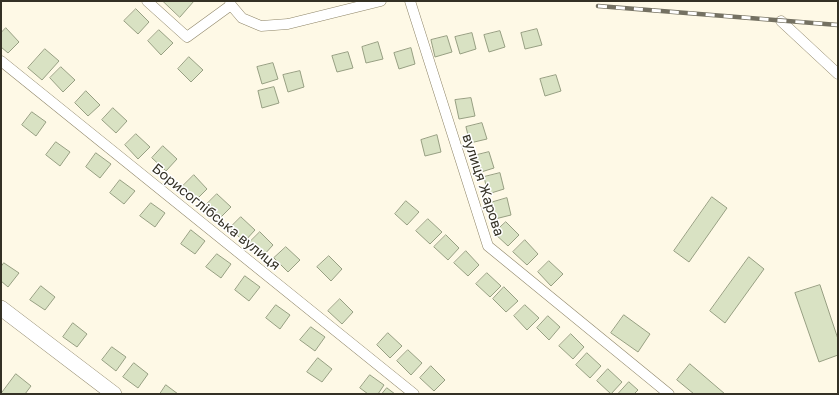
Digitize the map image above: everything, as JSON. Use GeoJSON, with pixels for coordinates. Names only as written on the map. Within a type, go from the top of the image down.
{"type":"FeatureCollection","features":[{"type":"Feature","properties":{"kind":"main road"},"geometry":{"type":"LineString","coordinates":[[1,308],[114,394]]}},
{"type":"Feature","properties":{"kind":"street"},"geometry":{"type":"LineString","coordinates":[[148,1],[187,37],[231,3],[242,18],[261,26],[288,24],[381,1]]}},
{"type":"Feature","properties":{"kind":"street","name":"вулиця Жарова"},"geometry":{"type":"LineString","coordinates":[[410,1],[488,246],[669,394]]}},
{"type":"Feature","properties":{"kind":"street"},"geometry":{"type":"LineString","coordinates":[[781,21],[838,74]]}},
{"type":"Feature","properties":{"kind":"street","name":"Борисоглібська вулиця"},"geometry":{"type":"LineString","coordinates":[[1,61],[414,394]]}},
{"type":"Feature","properties":{"kind":"building"},"geometry":{"type":"Polygon","coordinates":[[[163,1],[194,1],[180,17],[163,1]]]}},
{"type":"Feature","properties":{"kind":"building"},"geometry":{"type":"Polygon","coordinates":[[[136,9],[149,22],[138,34],[124,21],[136,9]]]}},
{"type":"Feature","properties":{"kind":"building"},"geometry":{"type":"Polygon","coordinates":[[[6,28],[19,42],[8,53],[1,47],[1,33],[6,28]]]}},
{"type":"Feature","properties":{"kind":"building"},"geometry":{"type":"Polygon","coordinates":[[[537,29],[542,45],[525,49],[521,33],[537,29]]]}},
{"type":"Feature","properties":{"kind":"building"},"geometry":{"type":"Polygon","coordinates":[[[159,30],[173,43],[161,55],[148,41],[159,30]]]}},
{"type":"Feature","properties":{"kind":"building"},"geometry":{"type":"Polygon","coordinates":[[[500,31],[505,47],[489,52],[484,35],[500,31]]]}},
{"type":"Feature","properties":{"kind":"building"},"geometry":{"type":"Polygon","coordinates":[[[472,33],[476,49],[460,54],[455,37],[472,33]]]}},
{"type":"Feature","properties":{"kind":"building"},"geometry":{"type":"Polygon","coordinates":[[[447,36],[452,52],[435,57],[431,40],[447,36]]]}},
{"type":"Feature","properties":{"kind":"building"},"geometry":{"type":"Polygon","coordinates":[[[378,42],[383,59],[366,63],[362,47],[378,42]]]}},
{"type":"Feature","properties":{"kind":"building"},"geometry":{"type":"Polygon","coordinates":[[[411,48],[415,64],[399,69],[394,53],[411,48]]]}},
{"type":"Feature","properties":{"kind":"building"},"geometry":{"type":"Polygon","coordinates":[[[45,49],[59,61],[42,80],[28,68],[45,49]]]}},
{"type":"Feature","properties":{"kind":"building"},"geometry":{"type":"Polygon","coordinates":[[[348,52],[353,68],[337,72],[332,56],[348,52]]]}},
{"type":"Feature","properties":{"kind":"building"},"geometry":{"type":"Polygon","coordinates":[[[189,57],[203,70],[191,82],[178,69],[189,57]]]}},
{"type":"Feature","properties":{"kind":"building"},"geometry":{"type":"Polygon","coordinates":[[[273,63],[278,79],[262,84],[257,67],[273,63]]]}},
{"type":"Feature","properties":{"kind":"building"},"geometry":{"type":"Polygon","coordinates":[[[61,67],[75,80],[63,92],[50,78],[61,67]]]}},
{"type":"Feature","properties":{"kind":"building"},"geometry":{"type":"Polygon","coordinates":[[[300,71],[304,87],[288,92],[283,75],[300,71]]]}},
{"type":"Feature","properties":{"kind":"building"},"geometry":{"type":"Polygon","coordinates":[[[556,75],[561,91],[545,96],[540,79],[556,75]]]}},
{"type":"Feature","properties":{"kind":"building"},"geometry":{"type":"Polygon","coordinates":[[[274,87],[279,103],[262,108],[258,91],[274,87]]]}},
{"type":"Feature","properties":{"kind":"building"},"geometry":{"type":"Polygon","coordinates":[[[86,91],[100,105],[88,116],[75,103],[86,91]]]}},
{"type":"Feature","properties":{"kind":"building"},"geometry":{"type":"Polygon","coordinates":[[[471,98],[475,116],[459,119],[455,100],[471,98]]]}},
{"type":"Feature","properties":{"kind":"building"},"geometry":{"type":"Polygon","coordinates":[[[113,108],[127,121],[116,133],[102,120],[113,108]]]}},
{"type":"Feature","properties":{"kind":"building"},"geometry":{"type":"Polygon","coordinates":[[[32,112],[46,122],[36,136],[22,125],[32,112]]]}},
{"type":"Feature","properties":{"kind":"building"},"geometry":{"type":"Polygon","coordinates":[[[482,123],[487,139],[470,143],[466,127],[482,123]]]}},
{"type":"Feature","properties":{"kind":"building"},"geometry":{"type":"Polygon","coordinates":[[[136,134],[150,147],[138,159],[125,145],[136,134]]]}},
{"type":"Feature","properties":{"kind":"building"},"geometry":{"type":"Polygon","coordinates":[[[437,135],[441,152],[425,156],[421,140],[437,135]]]}},
{"type":"Feature","properties":{"kind":"building"},"geometry":{"type":"Polygon","coordinates":[[[56,142],[70,152],[60,166],[46,155],[56,142]]]}},
{"type":"Feature","properties":{"kind":"building"},"geometry":{"type":"Polygon","coordinates":[[[163,146],[177,159],[166,171],[152,158],[163,146]]]}},
{"type":"Feature","properties":{"kind":"building"},"geometry":{"type":"Polygon","coordinates":[[[489,152],[494,168],[478,173],[473,156],[489,152]]]}},
{"type":"Feature","properties":{"kind":"building"},"geometry":{"type":"Polygon","coordinates":[[[96,153],[111,164],[100,178],[86,167],[96,153]]]}},
{"type":"Feature","properties":{"kind":"building"},"geometry":{"type":"Polygon","coordinates":[[[500,173],[504,189],[488,194],[484,177],[500,173]]]}},
{"type":"Feature","properties":{"kind":"building"},"geometry":{"type":"Polygon","coordinates":[[[194,175],[207,189],[196,200],[182,187],[194,175]]]}},
{"type":"Feature","properties":{"kind":"building"},"geometry":{"type":"Polygon","coordinates":[[[120,180],[135,191],[124,204],[110,193],[120,180]]]}},
{"type":"Feature","properties":{"kind":"building"},"geometry":{"type":"Polygon","coordinates":[[[217,194],[231,207],[219,219],[206,205],[217,194]]]}},
{"type":"Feature","properties":{"kind":"building"},"geometry":{"type":"Polygon","coordinates":[[[712,197],[727,208],[689,262],[674,251],[712,197]]]}},
{"type":"Feature","properties":{"kind":"building"},"geometry":{"type":"Polygon","coordinates":[[[507,198],[511,215],[495,219],[490,203],[507,198]]]}},
{"type":"Feature","properties":{"kind":"building"},"geometry":{"type":"Polygon","coordinates":[[[406,201],[419,212],[407,225],[395,214],[406,201]]]}},
{"type":"Feature","properties":{"kind":"building"},"geometry":{"type":"Polygon","coordinates":[[[151,203],[165,213],[155,227],[140,216],[151,203]]]}},
{"type":"Feature","properties":{"kind":"building"},"geometry":{"type":"Polygon","coordinates":[[[241,217],[255,230],[244,242],[230,228],[241,217]]]}},
{"type":"Feature","properties":{"kind":"building"},"geometry":{"type":"Polygon","coordinates":[[[428,219],[442,232],[430,244],[416,231],[428,219]]]}},
{"type":"Feature","properties":{"kind":"building"},"geometry":{"type":"Polygon","coordinates":[[[506,222],[519,235],[508,246],[494,233],[506,222]]]}},
{"type":"Feature","properties":{"kind":"building"},"geometry":{"type":"Polygon","coordinates":[[[191,230],[205,241],[195,254],[181,244],[191,230]]]}},
{"type":"Feature","properties":{"kind":"building"},"geometry":{"type":"Polygon","coordinates":[[[260,232],[273,245],[262,257],[248,244],[260,232]]]}},
{"type":"Feature","properties":{"kind":"building"},"geometry":{"type":"Polygon","coordinates":[[[446,235],[459,248],[448,260],[434,247],[446,235]]]}},
{"type":"Feature","properties":{"kind":"building"},"geometry":{"type":"Polygon","coordinates":[[[525,240],[538,254],[527,265],[513,252],[525,240]]]}},
{"type":"Feature","properties":{"kind":"building"},"geometry":{"type":"Polygon","coordinates":[[[286,247],[300,260],[288,272],[274,258],[286,247]]]}},
{"type":"Feature","properties":{"kind":"building"},"geometry":{"type":"Polygon","coordinates":[[[466,251],[479,265],[468,276],[454,263],[466,251]]]}},
{"type":"Feature","properties":{"kind":"building"},"geometry":{"type":"Polygon","coordinates":[[[217,254],[231,264],[221,278],[206,267],[217,254]]]}},
{"type":"Feature","properties":{"kind":"building"},"geometry":{"type":"Polygon","coordinates":[[[329,256],[342,269],[331,281],[317,267],[329,256]]]}},
{"type":"Feature","properties":{"kind":"building"},"geometry":{"type":"Polygon","coordinates":[[[749,257],[764,269],[725,323],[710,311],[749,257]]]}},
{"type":"Feature","properties":{"kind":"building"},"geometry":{"type":"Polygon","coordinates":[[[549,261],[563,274],[551,286],[538,272],[549,261]]]}},
{"type":"Feature","properties":{"kind":"building"},"geometry":{"type":"Polygon","coordinates":[[[4,263],[19,273],[8,287],[1,281],[1,267],[4,263]]]}},
{"type":"Feature","properties":{"kind":"building"},"geometry":{"type":"Polygon","coordinates":[[[487,273],[501,286],[490,297],[476,284],[487,273]]]}},
{"type":"Feature","properties":{"kind":"building"},"geometry":{"type":"Polygon","coordinates":[[[245,276],[260,287],[249,301],[235,290],[245,276]]]}},
{"type":"Feature","properties":{"kind":"building"},"geometry":{"type":"Polygon","coordinates":[[[820,285],[838,339],[838,355],[819,362],[795,293],[820,285]]]}},
{"type":"Feature","properties":{"kind":"building"},"geometry":{"type":"Polygon","coordinates":[[[41,286],[55,297],[45,310],[30,300],[41,286]]]}},
{"type":"Feature","properties":{"kind":"building"},"geometry":{"type":"Polygon","coordinates":[[[504,287],[518,301],[506,312],[493,299],[504,287]]]}},
{"type":"Feature","properties":{"kind":"building"},"geometry":{"type":"Polygon","coordinates":[[[340,299],[353,312],[342,324],[328,311],[340,299]]]}},
{"type":"Feature","properties":{"kind":"building"},"geometry":{"type":"Polygon","coordinates":[[[276,305],[290,315],[280,329],[266,318],[276,305]]]}},
{"type":"Feature","properties":{"kind":"building"},"geometry":{"type":"Polygon","coordinates":[[[525,305],[539,318],[527,330],[514,316],[525,305]]]}},
{"type":"Feature","properties":{"kind":"building"},"geometry":{"type":"Polygon","coordinates":[[[624,315],[650,334],[638,352],[611,333],[624,315]]]}},
{"type":"Feature","properties":{"kind":"building"},"geometry":{"type":"Polygon","coordinates":[[[548,316],[560,327],[549,340],[537,328],[548,316]]]}},
{"type":"Feature","properties":{"kind":"building"},"geometry":{"type":"Polygon","coordinates":[[[73,323],[87,334],[77,347],[63,337],[73,323]]]}},
{"type":"Feature","properties":{"kind":"building"},"geometry":{"type":"Polygon","coordinates":[[[311,327],[325,337],[315,351],[300,340],[311,327]]]}},
{"type":"Feature","properties":{"kind":"building"},"geometry":{"type":"Polygon","coordinates":[[[388,333],[402,346],[390,358],[377,345],[388,333]]]}},
{"type":"Feature","properties":{"kind":"building"},"geometry":{"type":"Polygon","coordinates":[[[571,334],[584,347],[573,359],[559,346],[571,334]]]}},
{"type":"Feature","properties":{"kind":"building"},"geometry":{"type":"Polygon","coordinates":[[[112,347],[126,357],[116,371],[102,360],[112,347]]]}},
{"type":"Feature","properties":{"kind":"building"},"geometry":{"type":"Polygon","coordinates":[[[408,350],[422,363],[411,375],[397,361],[408,350]]]}},
{"type":"Feature","properties":{"kind":"building"},"geometry":{"type":"Polygon","coordinates":[[[587,353],[601,366],[590,378],[576,365],[587,353]]]}},
{"type":"Feature","properties":{"kind":"building"},"geometry":{"type":"Polygon","coordinates":[[[318,358],[332,369],[322,382],[307,372],[318,358]]]}},
{"type":"Feature","properties":{"kind":"building"},"geometry":{"type":"Polygon","coordinates":[[[134,363],[148,374],[138,388],[123,377],[134,363]]]}},
{"type":"Feature","properties":{"kind":"building"},"geometry":{"type":"Polygon","coordinates":[[[690,364],[725,394],[694,394],[677,380],[690,364]]]}},
{"type":"Feature","properties":{"kind":"building"},"geometry":{"type":"Polygon","coordinates":[[[431,366],[445,380],[434,391],[420,378],[431,366]]]}},
{"type":"Feature","properties":{"kind":"building"},"geometry":{"type":"Polygon","coordinates":[[[608,369],[622,382],[611,394],[597,381],[608,369]]]}},
{"type":"Feature","properties":{"kind":"building"},"geometry":{"type":"Polygon","coordinates":[[[16,374],[31,386],[25,394],[1,394],[16,374]]]}},
{"type":"Feature","properties":{"kind":"building"},"geometry":{"type":"Polygon","coordinates":[[[370,375],[384,385],[378,394],[368,394],[360,388],[370,375]]]}},
{"type":"Feature","properties":{"kind":"building"},"geometry":{"type":"Polygon","coordinates":[[[629,382],[638,390],[634,394],[618,394],[629,382]]]}},
{"type":"Feature","properties":{"kind":"building"},"geometry":{"type":"Polygon","coordinates":[[[166,385],[178,394],[160,394],[166,385]]]}},
{"type":"Feature","properties":{"kind":"building"},"geometry":{"type":"Polygon","coordinates":[[[387,388],[395,394],[382,394],[387,388]]]}},
{"type":"Feature","properties":{"kind":"railway"},"geometry":{"type":"LineString","coordinates":[[598,6],[838,25]]}}]}
